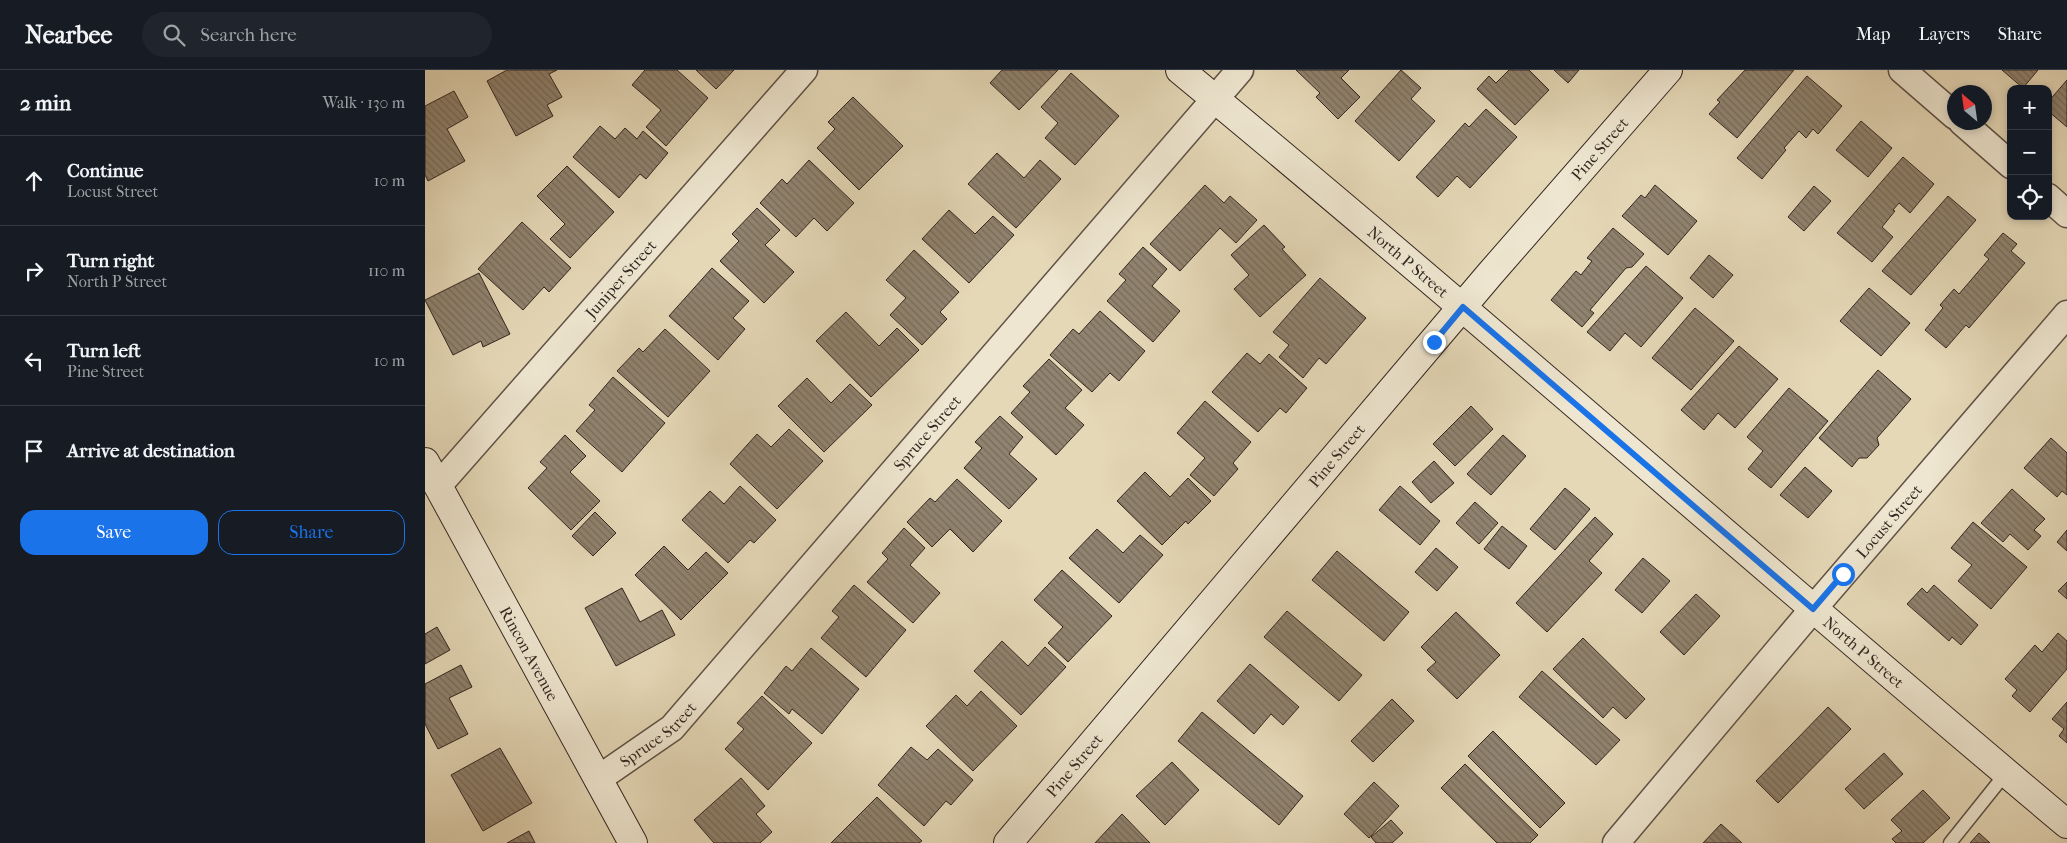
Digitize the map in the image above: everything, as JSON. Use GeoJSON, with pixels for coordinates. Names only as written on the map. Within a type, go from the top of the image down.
{"type":"FeatureCollection","features":[{"type":"Feature","properties":{"kind":"street","name":"Juniper Street"},"geometry":{"type":"LineString","coordinates":[[438,486],[803,70]]}},
{"type":"Feature","properties":{"kind":"street","name":"North P Street"},"geometry":{"type":"LineString","coordinates":[[1180,70],[1463,307],[1813,609],[2067,824]]}},
{"type":"Feature","properties":{"kind":"street","name":"Spruce Street"},"geometry":{"type":"LineString","coordinates":[[599,779],[672,728],[1240,70]]}},
{"type":"Feature","properties":{"kind":"street","name":"Pine Street"},"geometry":{"type":"LineString","coordinates":[[1007,843],[1463,307],[1668,70]]}},
{"type":"Feature","properties":{"kind":"street"},"geometry":{"type":"LineString","coordinates":[[1902,70],[1947,109]]}},
{"type":"Feature","properties":{"kind":"street"},"geometry":{"type":"LineString","coordinates":[[1971,130],[2007,161]]}},
{"type":"Feature","properties":{"kind":"street"},"geometry":{"type":"LineString","coordinates":[[2052,201],[2067,214]]}},
{"type":"Feature","properties":{"kind":"street","name":"Locust Street"},"geometry":{"type":"LineString","coordinates":[[1616,843],[1813,609],[2067,314]]}},
{"type":"Feature","properties":{"kind":"street","name":"Rincon Avenue"},"geometry":{"type":"LineString","coordinates":[[425,462],[633,843]]}},
{"type":"Feature","properties":{"kind":"lane"},"geometry":{"type":"LineString","coordinates":[[1950,843],[2006,773]]}},
{"type":"Feature","properties":{"kind":"building"},"geometry":{"type":"Polygon","coordinates":[[[507,70],[557,70],[549,74],[562,97],[547,105],[553,116],[516,136],[487,81],[507,70]]]}},
{"type":"Feature","properties":{"kind":"building"},"geometry":{"type":"Polygon","coordinates":[[[645,70],[677,70],[708,98],[666,146],[646,127],[661,110],[632,85],[645,70]]]}},
{"type":"Feature","properties":{"kind":"building"},"geometry":{"type":"Polygon","coordinates":[[[696,70],[734,70],[716,89],[696,70]]]}},
{"type":"Feature","properties":{"kind":"building"},"geometry":{"type":"Polygon","coordinates":[[[1002,70],[1058,70],[1019,110],[990,83],[1002,70]]]}},
{"type":"Feature","properties":{"kind":"building"},"geometry":{"type":"Polygon","coordinates":[[[1296,70],[1349,70],[1341,78],[1360,97],[1338,119],[1316,97],[1320,93],[1296,70]]]}},
{"type":"Feature","properties":{"kind":"building"},"geometry":{"type":"Polygon","coordinates":[[[1401,70],[1421,88],[1411,99],[1435,121],[1399,161],[1355,121],[1401,70]]]}},
{"type":"Feature","properties":{"kind":"building"},"geometry":{"type":"Polygon","coordinates":[[[1509,70],[1529,70],[1549,90],[1515,125],[1477,89],[1489,76],[1496,83],[1509,70]]]}},
{"type":"Feature","properties":{"kind":"building"},"geometry":{"type":"Polygon","coordinates":[[[1554,70],[1579,70],[1568,83],[1554,70]]]}},
{"type":"Feature","properties":{"kind":"building"},"geometry":{"type":"Polygon","coordinates":[[[1745,70],[1794,70],[1737,138],[1709,114],[1720,102],[1717,100],[1745,70]]]}},
{"type":"Feature","properties":{"kind":"building"},"geometry":{"type":"Polygon","coordinates":[[[2002,70],[2038,70],[2026,85],[2020,85],[2002,70]]]}},
{"type":"Feature","properties":{"kind":"building"},"geometry":{"type":"Polygon","coordinates":[[[1071,73],[1119,116],[1075,165],[1045,138],[1058,123],[1041,107],[1071,73]]]}},
{"type":"Feature","properties":{"kind":"building"},"geometry":{"type":"Polygon","coordinates":[[[1807,76],[1842,106],[1818,134],[1813,129],[1806,138],[1799,131],[1784,148],[1786,150],[1762,179],[1737,158],[1807,76]]]}},
{"type":"Feature","properties":{"kind":"building"},"geometry":{"type":"Polygon","coordinates":[[[2067,80],[2067,127],[2052,114],[2052,97],[2067,80]]]}},
{"type":"Feature","properties":{"kind":"building"},"geometry":{"type":"Polygon","coordinates":[[[454,91],[468,117],[447,129],[465,161],[428,181],[425,175],[425,106],[454,91]]]}},
{"type":"Feature","properties":{"kind":"building"},"geometry":{"type":"Polygon","coordinates":[[[853,97],[903,146],[859,190],[817,148],[835,129],[828,122],[853,97]]]}},
{"type":"Feature","properties":{"kind":"building"},"geometry":{"type":"Polygon","coordinates":[[[1486,109],[1517,137],[1470,188],[1457,176],[1438,197],[1416,177],[1465,123],[1469,127],[1486,109]]]}},
{"type":"Feature","properties":{"kind":"building"},"geometry":{"type":"Polygon","coordinates":[[[1861,121],[1892,148],[1868,177],[1836,150],[1861,121]]]}},
{"type":"Feature","properties":{"kind":"building"},"geometry":{"type":"Polygon","coordinates":[[[600,126],[615,139],[625,128],[637,139],[643,131],[668,153],[646,179],[640,174],[619,198],[573,157],[600,126]]]}},
{"type":"Feature","properties":{"kind":"building"},"geometry":{"type":"Polygon","coordinates":[[[997,153],[1024,178],[1040,160],[1061,179],[1016,228],[968,184],[997,153]]]}},
{"type":"Feature","properties":{"kind":"building"},"geometry":{"type":"Polygon","coordinates":[[[1903,157],[1934,184],[1910,213],[1899,203],[1893,210],[1895,211],[1882,227],[1893,237],[1872,262],[1837,233],[1903,157]]]}},
{"type":"Feature","properties":{"kind":"building"},"geometry":{"type":"Polygon","coordinates":[[[809,160],[854,203],[827,231],[814,218],[796,237],[760,203],[782,179],[787,184],[809,160]]]}},
{"type":"Feature","properties":{"kind":"building"},"geometry":{"type":"Polygon","coordinates":[[[567,166],[614,212],[570,258],[550,239],[565,224],[537,196],[567,166]]]}},
{"type":"Feature","properties":{"kind":"building"},"geometry":{"type":"Polygon","coordinates":[[[1205,185],[1224,203],[1230,196],[1257,220],[1236,243],[1220,228],[1180,271],[1150,244],[1205,185]]]}},
{"type":"Feature","properties":{"kind":"building"},"geometry":{"type":"Polygon","coordinates":[[[1655,185],[1697,221],[1668,255],[1622,216],[1641,195],[1645,198],[1655,185]]]}},
{"type":"Feature","properties":{"kind":"building"},"geometry":{"type":"Polygon","coordinates":[[[1814,186],[1831,201],[1804,231],[1788,217],[1814,186]]]}},
{"type":"Feature","properties":{"kind":"building"},"geometry":{"type":"Polygon","coordinates":[[[1948,196],[1976,220],[1911,295],[1882,271],[1948,196]]]}},
{"type":"Feature","properties":{"kind":"building"},"geometry":{"type":"Polygon","coordinates":[[[757,208],[780,230],[765,245],[794,272],[764,303],[720,261],[739,241],[732,234],[757,208]]]}},
{"type":"Feature","properties":{"kind":"building"},"geometry":{"type":"Polygon","coordinates":[[[949,210],[975,234],[993,216],[1014,235],[969,283],[922,239],[949,210]]]}},
{"type":"Feature","properties":{"kind":"building"},"geometry":{"type":"Polygon","coordinates":[[[522,222],[571,268],[549,292],[544,287],[523,310],[478,269],[522,222]]]}},
{"type":"Feature","properties":{"kind":"building"},"geometry":{"type":"Polygon","coordinates":[[[1264,225],[1285,247],[1282,249],[1306,275],[1260,317],[1234,289],[1249,275],[1231,255],[1264,225]]]}},
{"type":"Feature","properties":{"kind":"building"},"geometry":{"type":"Polygon","coordinates":[[[1613,228],[1644,254],[1632,267],[1626,268],[1590,310],[1594,313],[1582,327],[1551,300],[1576,271],[1581,275],[1592,261],[1587,258],[1613,228]]]}},
{"type":"Feature","properties":{"kind":"building"},"geometry":{"type":"Polygon","coordinates":[[[2003,233],[2017,244],[2011,251],[2025,263],[1969,328],[1966,325],[1946,348],[1925,330],[1943,308],[1940,305],[1954,289],[1959,294],[1989,259],[1984,255],[2003,233]]]}},
{"type":"Feature","properties":{"kind":"building"},"geometry":{"type":"Polygon","coordinates":[[[1143,247],[1167,269],[1152,286],[1180,311],[1153,342],[1107,301],[1126,280],[1119,274],[1143,247]]]}},
{"type":"Feature","properties":{"kind":"building"},"geometry":{"type":"Polygon","coordinates":[[[914,250],[959,292],[940,312],[947,319],[922,345],[890,315],[906,298],[886,280],[914,250]]]}},
{"type":"Feature","properties":{"kind":"building"},"geometry":{"type":"Polygon","coordinates":[[[1709,255],[1733,275],[1713,298],[1690,278],[1709,255]]]}},
{"type":"Feature","properties":{"kind":"building"},"geometry":{"type":"Polygon","coordinates":[[[1646,266],[1683,298],[1641,347],[1625,333],[1610,351],[1587,332],[1646,266]]]}},
{"type":"Feature","properties":{"kind":"building"},"geometry":{"type":"Polygon","coordinates":[[[712,268],[749,301],[733,318],[745,329],[718,360],[669,316],[712,268]]]}},
{"type":"Feature","properties":{"kind":"building"},"geometry":{"type":"Polygon","coordinates":[[[479,273],[510,334],[483,347],[481,341],[453,355],[425,300],[479,273]]]}},
{"type":"Feature","properties":{"kind":"building"},"geometry":{"type":"Polygon","coordinates":[[[1320,278],[1366,318],[1326,364],[1319,358],[1303,378],[1279,357],[1289,345],[1273,332],[1320,278]]]}},
{"type":"Feature","properties":{"kind":"building"},"geometry":{"type":"Polygon","coordinates":[[[1869,288],[1910,323],[1881,356],[1840,321],[1869,288]]]}},
{"type":"Feature","properties":{"kind":"building"},"geometry":{"type":"Polygon","coordinates":[[[1695,308],[1734,341],[1691,390],[1652,358],[1695,308]]]}},
{"type":"Feature","properties":{"kind":"building"},"geometry":{"type":"Polygon","coordinates":[[[1100,311],[1145,351],[1119,381],[1110,373],[1092,392],[1050,355],[1073,329],[1079,334],[1100,311]]]}},
{"type":"Feature","properties":{"kind":"building"},"geometry":{"type":"Polygon","coordinates":[[[846,312],[879,346],[897,328],[919,350],[871,397],[816,341],[846,312]]]}},
{"type":"Feature","properties":{"kind":"building"},"geometry":{"type":"Polygon","coordinates":[[[665,329],[710,371],[668,417],[617,371],[639,348],[643,352],[665,329]]]}},
{"type":"Feature","properties":{"kind":"building"},"geometry":{"type":"Polygon","coordinates":[[[1739,346],[1778,379],[1735,428],[1718,413],[1704,430],[1681,410],[1739,346]]]}},
{"type":"Feature","properties":{"kind":"building"},"geometry":{"type":"Polygon","coordinates":[[[1247,353],[1260,364],[1269,354],[1307,388],[1286,413],[1280,408],[1258,432],[1212,392],[1247,353]]]}},
{"type":"Feature","properties":{"kind":"building"},"geometry":{"type":"Polygon","coordinates":[[[1049,359],[1082,390],[1065,408],[1084,425],[1056,455],[1011,413],[1030,392],[1023,386],[1049,359]]]}},
{"type":"Feature","properties":{"kind":"building"},"geometry":{"type":"Polygon","coordinates":[[[1878,370],[1911,399],[1877,438],[1879,445],[1867,458],[1859,458],[1852,467],[1819,438],[1878,370]]]}},
{"type":"Feature","properties":{"kind":"building"},"geometry":{"type":"Polygon","coordinates":[[[613,377],[665,423],[622,472],[576,431],[595,410],[589,405],[613,377]]]}},
{"type":"Feature","properties":{"kind":"building"},"geometry":{"type":"Polygon","coordinates":[[[807,378],[831,403],[850,384],[872,405],[824,452],[778,406],[807,378]]]}},
{"type":"Feature","properties":{"kind":"building"},"geometry":{"type":"Polygon","coordinates":[[[1789,388],[1828,421],[1771,488],[1748,469],[1763,451],[1747,437],[1789,388]]]}},
{"type":"Feature","properties":{"kind":"building"},"geometry":{"type":"Polygon","coordinates":[[[1205,401],[1251,442],[1233,463],[1238,469],[1214,496],[1190,475],[1205,458],[1177,433],[1205,401]]]}},
{"type":"Feature","properties":{"kind":"building"},"geometry":{"type":"Polygon","coordinates":[[[1471,406],[1493,429],[1455,466],[1433,444],[1471,406]]]}},
{"type":"Feature","properties":{"kind":"building"},"geometry":{"type":"Polygon","coordinates":[[[1000,416],[1023,437],[1009,454],[1037,479],[1009,509],[964,468],[982,448],[975,442],[1000,416]]]}},
{"type":"Feature","properties":{"kind":"building"},"geometry":{"type":"Polygon","coordinates":[[[789,429],[823,461],[777,509],[730,464],[757,434],[771,447],[789,429]]]}},
{"type":"Feature","properties":{"kind":"building"},"geometry":{"type":"Polygon","coordinates":[[[565,435],[586,456],[570,472],[600,501],[571,530],[528,488],[547,468],[540,462],[565,435]]]}},
{"type":"Feature","properties":{"kind":"building"},"geometry":{"type":"Polygon","coordinates":[[[1503,435],[1526,456],[1491,495],[1467,474],[1503,435]]]}},
{"type":"Feature","properties":{"kind":"building"},"geometry":{"type":"Polygon","coordinates":[[[2051,438],[2067,453],[2067,495],[2062,491],[2057,497],[2024,468],[2051,438]]]}},
{"type":"Feature","properties":{"kind":"building"},"geometry":{"type":"Polygon","coordinates":[[[1434,461],[1454,483],[1431,503],[1412,482],[1434,461]]]}},
{"type":"Feature","properties":{"kind":"building"},"geometry":{"type":"Polygon","coordinates":[[[1805,467],[1832,491],[1808,518],[1780,495],[1805,467]]]}},
{"type":"Feature","properties":{"kind":"building"},"geometry":{"type":"Polygon","coordinates":[[[1145,472],[1170,497],[1188,478],[1211,501],[1188,524],[1186,521],[1162,545],[1117,501],[1145,472]]]}},
{"type":"Feature","properties":{"kind":"building"},"geometry":{"type":"Polygon","coordinates":[[[957,479],[1002,521],[973,552],[950,529],[932,547],[907,522],[930,498],[935,502],[957,479]]]}},
{"type":"Feature","properties":{"kind":"building"},"geometry":{"type":"Polygon","coordinates":[[[740,486],[776,520],[754,543],[750,540],[728,563],[682,520],[710,491],[724,504],[740,486]]]}},
{"type":"Feature","properties":{"kind":"building"},"geometry":{"type":"Polygon","coordinates":[[[1400,486],[1440,521],[1420,545],[1379,510],[1400,486]]]}},
{"type":"Feature","properties":{"kind":"building"},"geometry":{"type":"Polygon","coordinates":[[[1565,488],[1590,509],[1555,550],[1530,529],[1565,488]]]}},
{"type":"Feature","properties":{"kind":"building"},"geometry":{"type":"Polygon","coordinates":[[[2012,489],[2045,519],[2034,530],[2041,536],[2028,550],[2010,534],[2003,542],[1981,523],[2012,489]]]}},
{"type":"Feature","properties":{"kind":"building"},"geometry":{"type":"Polygon","coordinates":[[[1475,502],[1498,523],[1479,544],[1456,523],[1475,502]]]}},
{"type":"Feature","properties":{"kind":"building"},"geometry":{"type":"Polygon","coordinates":[[[595,512],[616,533],[593,556],[572,536],[595,512]]]}},
{"type":"Feature","properties":{"kind":"building"},"geometry":{"type":"Polygon","coordinates":[[[1595,517],[1613,534],[1589,561],[1602,573],[1547,632],[1516,603],[1595,517]]]}},
{"type":"Feature","properties":{"kind":"building"},"geometry":{"type":"Polygon","coordinates":[[[1973,522],[2027,567],[1991,609],[1958,581],[1972,565],[1951,548],[1973,522]]]}},
{"type":"Feature","properties":{"kind":"building"},"geometry":{"type":"Polygon","coordinates":[[[1502,526],[1527,546],[1509,569],[1484,549],[1502,526]]]}},
{"type":"Feature","properties":{"kind":"building"},"geometry":{"type":"Polygon","coordinates":[[[904,528],[925,548],[910,565],[940,593],[913,623],[867,582],[888,559],[882,553],[904,528]]]}},
{"type":"Feature","properties":{"kind":"building"},"geometry":{"type":"Polygon","coordinates":[[[1097,529],[1123,553],[1140,535],[1163,555],[1119,603],[1069,558],[1097,529]]]}},
{"type":"Feature","properties":{"kind":"building"},"geometry":{"type":"Polygon","coordinates":[[[2067,530],[2067,551],[2057,542],[2067,530]]]}},
{"type":"Feature","properties":{"kind":"building"},"geometry":{"type":"Polygon","coordinates":[[[664,546],[688,570],[706,552],[728,573],[681,620],[635,575],[664,546]]]}},
{"type":"Feature","properties":{"kind":"building"},"geometry":{"type":"Polygon","coordinates":[[[1436,548],[1458,567],[1437,591],[1415,572],[1436,548]]]}},
{"type":"Feature","properties":{"kind":"building"},"geometry":{"type":"Polygon","coordinates":[[[1337,551],[1409,612],[1384,641],[1312,580],[1337,551]]]}},
{"type":"Feature","properties":{"kind":"building"},"geometry":{"type":"Polygon","coordinates":[[[1643,558],[1670,581],[1642,613],[1615,590],[1643,558]]]}},
{"type":"Feature","properties":{"kind":"building"},"geometry":{"type":"Polygon","coordinates":[[[1062,570],[1112,616],[1068,662],[1048,643],[1063,627],[1034,600],[1062,570]]]}},
{"type":"Feature","properties":{"kind":"building"},"geometry":{"type":"Polygon","coordinates":[[[2067,582],[2067,599],[2058,591],[2067,582]]]}},
{"type":"Feature","properties":{"kind":"building"},"geometry":{"type":"Polygon","coordinates":[[[854,585],[906,630],[866,677],[821,638],[839,617],[832,611],[854,585]]]}},
{"type":"Feature","properties":{"kind":"building"},"geometry":{"type":"Polygon","coordinates":[[[1934,585],[1978,625],[1961,645],[1952,637],[1949,641],[1907,604],[1922,588],[1927,593],[1934,585]]]}},
{"type":"Feature","properties":{"kind":"building"},"geometry":{"type":"Polygon","coordinates":[[[622,588],[640,622],[662,610],[675,635],[616,666],[585,608],[622,588]]]}},
{"type":"Feature","properties":{"kind":"building"},"geometry":{"type":"Polygon","coordinates":[[[1696,594],[1720,616],[1684,655],[1660,632],[1696,594]]]}},
{"type":"Feature","properties":{"kind":"building"},"geometry":{"type":"Polygon","coordinates":[[[1287,611],[1362,675],[1339,701],[1264,637],[1287,611]]]}},
{"type":"Feature","properties":{"kind":"building"},"geometry":{"type":"Polygon","coordinates":[[[1456,612],[1500,655],[1457,699],[1427,670],[1436,662],[1421,647],[1456,612]]]}},
{"type":"Feature","properties":{"kind":"building"},"geometry":{"type":"Polygon","coordinates":[[[437,627],[450,650],[425,664],[425,634],[437,627]]]}},
{"type":"Feature","properties":{"kind":"building"},"geometry":{"type":"Polygon","coordinates":[[[2058,633],[2067,641],[2067,669],[2030,712],[2012,696],[2017,690],[2005,679],[2035,645],[2042,652],[2058,633]]]}},
{"type":"Feature","properties":{"kind":"building"},"geometry":{"type":"Polygon","coordinates":[[[1583,638],[1645,699],[1626,719],[1613,707],[1603,718],[1553,669],[1583,638]]]}},
{"type":"Feature","properties":{"kind":"building"},"geometry":{"type":"Polygon","coordinates":[[[1002,641],[1028,666],[1045,647],[1066,667],[1021,715],[974,671],[1002,641]]]}},
{"type":"Feature","properties":{"kind":"building"},"geometry":{"type":"Polygon","coordinates":[[[811,648],[859,689],[822,734],[792,709],[789,714],[764,693],[786,666],[792,671],[811,648]]]}},
{"type":"Feature","properties":{"kind":"building"},"geometry":{"type":"Polygon","coordinates":[[[1250,664],[1299,707],[1283,725],[1271,714],[1254,734],[1217,701],[1250,664]]]}},
{"type":"Feature","properties":{"kind":"building"},"geometry":{"type":"Polygon","coordinates":[[[461,665],[472,687],[449,698],[468,734],[438,749],[425,724],[425,684],[461,665]]]}},
{"type":"Feature","properties":{"kind":"building"},"geometry":{"type":"Polygon","coordinates":[[[1542,671],[1620,740],[1596,765],[1519,697],[1542,671]]]}},
{"type":"Feature","properties":{"kind":"building"},"geometry":{"type":"Polygon","coordinates":[[[981,691],[1017,726],[973,771],[926,726],[956,695],[967,706],[981,691]]]}},
{"type":"Feature","properties":{"kind":"building"},"geometry":{"type":"Polygon","coordinates":[[[762,696],[812,743],[768,790],[725,749],[744,729],[737,723],[762,696]]]}},
{"type":"Feature","properties":{"kind":"building"},"geometry":{"type":"Polygon","coordinates":[[[1392,699],[1414,721],[1373,762],[1351,741],[1392,699]]]}},
{"type":"Feature","properties":{"kind":"building"},"geometry":{"type":"Polygon","coordinates":[[[2067,702],[2067,743],[2059,736],[2064,729],[2052,719],[2067,702]]]}},
{"type":"Feature","properties":{"kind":"building"},"geometry":{"type":"Polygon","coordinates":[[[1828,707],[1851,729],[1778,803],[1756,781],[1828,707]]]}},
{"type":"Feature","properties":{"kind":"building"},"geometry":{"type":"Polygon","coordinates":[[[1202,712],[1303,796],[1279,825],[1178,741],[1202,712]]]}},
{"type":"Feature","properties":{"kind":"building"},"geometry":{"type":"Polygon","coordinates":[[[1493,731],[1565,803],[1540,828],[1468,756],[1493,731]]]}},
{"type":"Feature","properties":{"kind":"building"},"geometry":{"type":"Polygon","coordinates":[[[911,747],[927,760],[938,749],[973,780],[951,805],[946,801],[924,826],[878,785],[911,747]]]}},
{"type":"Feature","properties":{"kind":"building"},"geometry":{"type":"Polygon","coordinates":[[[500,748],[532,803],[483,831],[451,775],[500,748]]]}},
{"type":"Feature","properties":{"kind":"building"},"geometry":{"type":"Polygon","coordinates":[[[1884,753],[1903,774],[1864,809],[1845,789],[1884,753]]]}},
{"type":"Feature","properties":{"kind":"building"},"geometry":{"type":"Polygon","coordinates":[[[1172,762],[1199,790],[1165,825],[1136,796],[1172,762]]]}},
{"type":"Feature","properties":{"kind":"building"},"geometry":{"type":"Polygon","coordinates":[[[1465,764],[1538,835],[1530,843],[1497,843],[1441,788],[1465,764]]]}},
{"type":"Feature","properties":{"kind":"building"},"geometry":{"type":"Polygon","coordinates":[[[741,778],[765,806],[756,814],[772,832],[760,843],[714,843],[694,820],[741,778]]]}},
{"type":"Feature","properties":{"kind":"building"},"geometry":{"type":"Polygon","coordinates":[[[1374,782],[1399,806],[1369,838],[1344,814],[1374,782]]]}},
{"type":"Feature","properties":{"kind":"building"},"geometry":{"type":"Polygon","coordinates":[[[1923,790],[1950,818],[1923,843],[1896,843],[1892,839],[1902,831],[1891,820],[1923,790]]]}},
{"type":"Feature","properties":{"kind":"building"},"geometry":{"type":"Polygon","coordinates":[[[877,797],[922,841],[919,843],[831,843],[877,797]]]}},
{"type":"Feature","properties":{"kind":"building"},"geometry":{"type":"Polygon","coordinates":[[[1122,814],[1150,843],[1095,843],[1122,814]]]}},
{"type":"Feature","properties":{"kind":"building"},"geometry":{"type":"Polygon","coordinates":[[[1391,820],[1403,833],[1392,843],[1376,843],[1371,837],[1391,820]]]}},
{"type":"Feature","properties":{"kind":"building"},"geometry":{"type":"Polygon","coordinates":[[[1721,824],[1742,843],[1703,843],[1721,824]]]}},
{"type":"Feature","properties":{"kind":"building"},"geometry":{"type":"Polygon","coordinates":[[[529,831],[535,843],[507,843],[529,831]]]}},
{"type":"Feature","properties":{"kind":"building"},"geometry":{"type":"Polygon","coordinates":[[[1979,833],[1990,843],[1970,843],[1979,833]]]}},
{"type":"Feature","properties":{"kind":"route"},"geometry":{"type":"LineString","coordinates":[[1434,342],[1463,307],[1813,609],[1843,574]]}}]}
